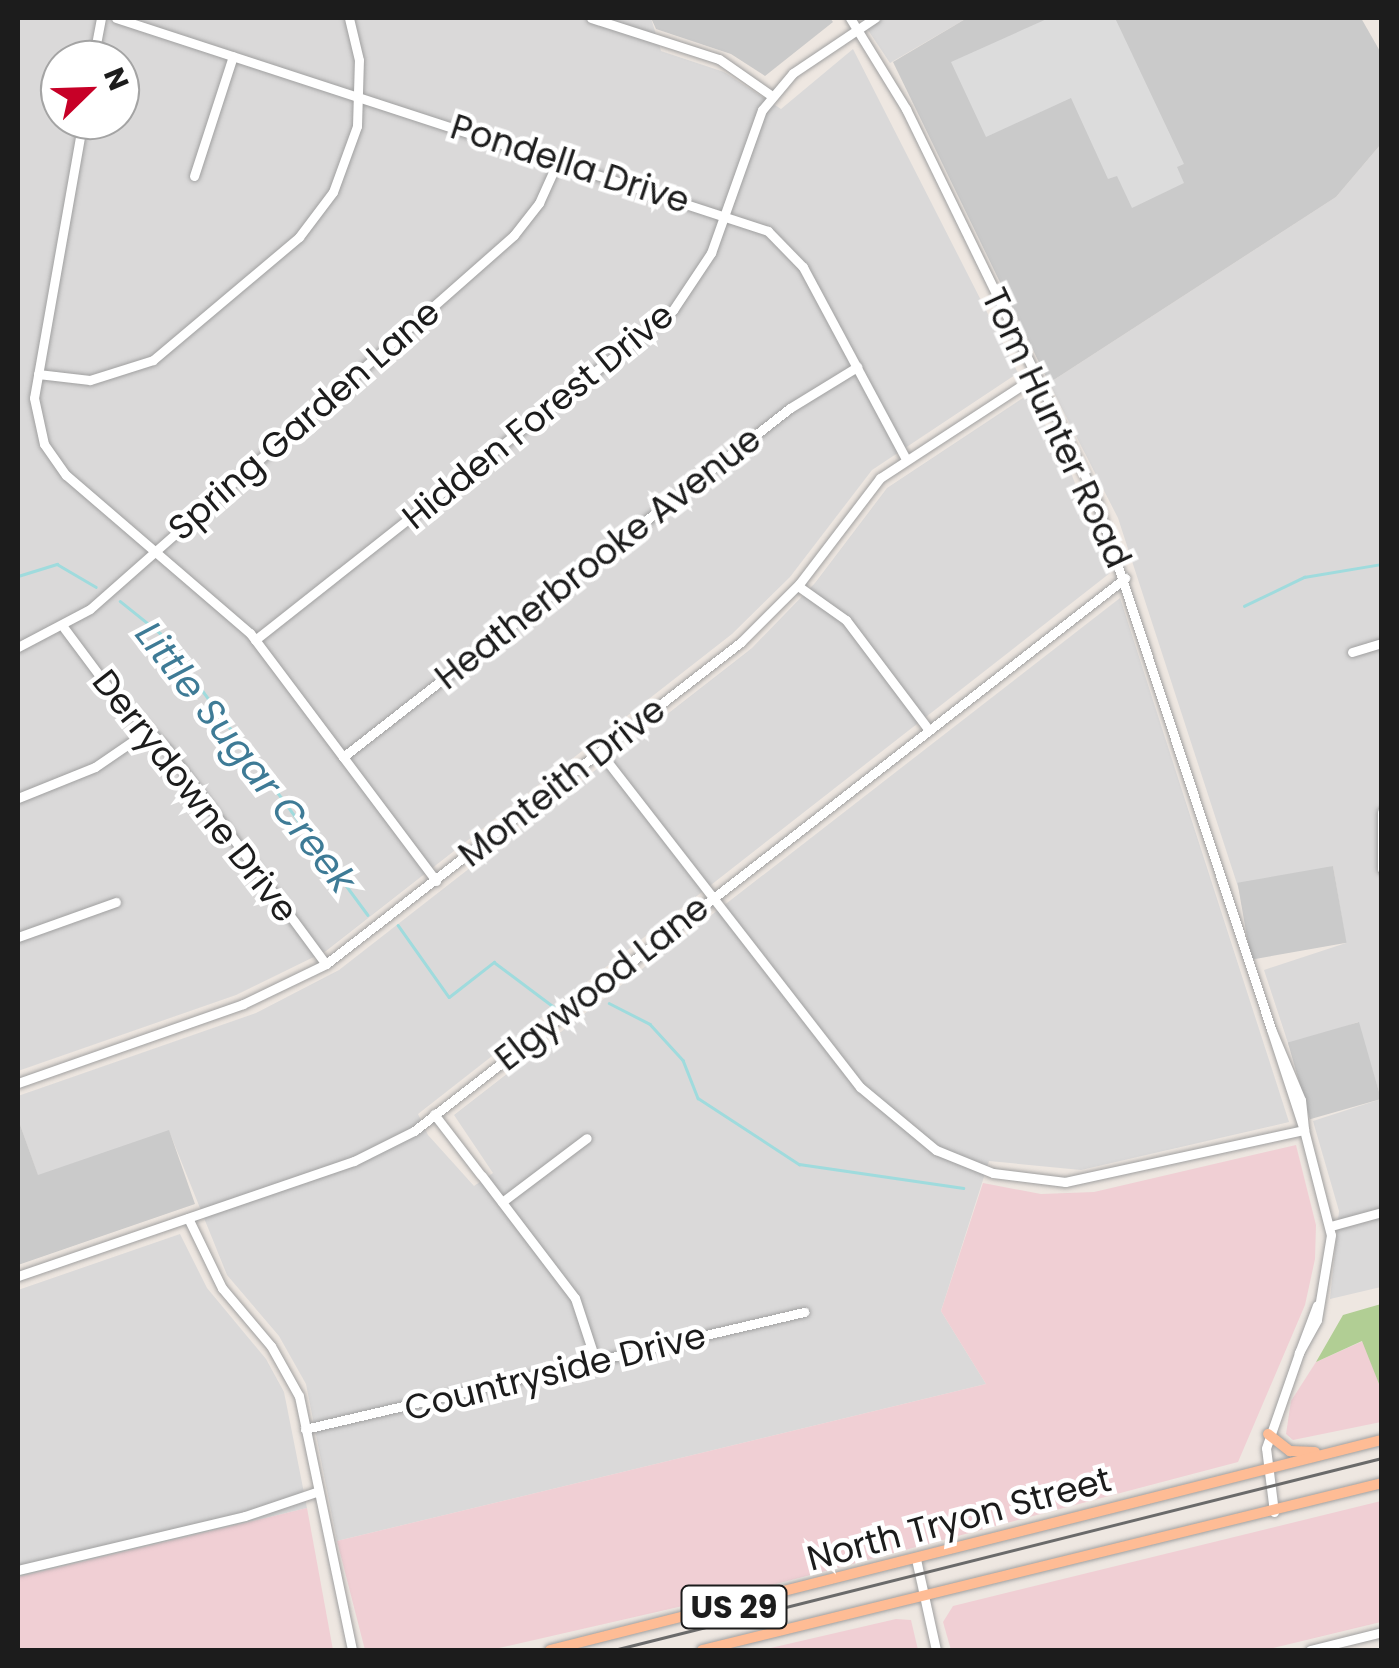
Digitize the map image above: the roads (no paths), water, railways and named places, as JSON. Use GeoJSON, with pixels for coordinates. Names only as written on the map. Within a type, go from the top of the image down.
{"type":"FeatureCollection","features":[{"type":"Feature","properties":{"kind":"main road"},"geometry":{"type":"LineString","coordinates":[[1268,1434],[1290,1451],[1331,1452]]}},
{"type":"Feature","properties":{"kind":"main road","name":"North Tryon Street"},"geometry":{"type":"LineString","coordinates":[[550,1650],[1382,1440]]}},
{"type":"Feature","properties":{"kind":"main road","name":"North Tryon Street"},"geometry":{"type":"LineString","coordinates":[[702,1650],[924,1600],[1382,1483]]}},
{"type":"Feature","properties":{"kind":"street","name":"Pondella Drive"},"geometry":{"type":"LineString","coordinates":[[116,18],[768,231],[789,248],[906,459]]}},
{"type":"Feature","properties":{"kind":"street"},"geometry":{"type":"LineString","coordinates":[[38,374],[90,380],[141,366],[280,254],[333,192],[351,150],[361,97],[349,18]]}},
{"type":"Feature","properties":{"kind":"street"},"geometry":{"type":"LineString","coordinates":[[590,18],[735,66],[772,96]]}},
{"type":"Feature","properties":{"kind":"street","name":"Tom Hunter Road"},"geometry":{"type":"LineString","coordinates":[[850,18],[906,109],[1095,497],[1125,578],[1304,1130],[1331,1226],[1328,1270],[1268,1434],[1267,1468],[1274,1512]]}},
{"type":"Feature","properties":{"kind":"street","name":"Hidden Forest Drive"},"geometry":{"type":"LineString","coordinates":[[255,640],[657,326],[701,274],[752,129],[772,96],[875,18]]}},
{"type":"Feature","properties":{"kind":"street"},"geometry":{"type":"LineString","coordinates":[[194,176],[233,56]]}},
{"type":"Feature","properties":{"kind":"street"},"geometry":{"type":"LineString","coordinates":[[79,140],[38,374],[38,430],[56,464],[255,640],[436,881]]}},
{"type":"Feature","properties":{"kind":"street","name":"Spring Garden Lane"},"geometry":{"type":"LineString","coordinates":[[18,647],[64,628],[514,235],[539,203],[558,160]]}},
{"type":"Feature","properties":{"kind":"street","name":"Heatherbrooke Avenue"},"geometry":{"type":"LineString","coordinates":[[344,757],[790,408],[858,367]]}},
{"type":"Feature","properties":{"kind":"street","name":"Monteith Drive"},"geometry":{"type":"LineString","coordinates":[[18,1083],[243,1004],[326,964],[726,655],[798,586],[871,488],[906,459],[1036,376]]}},
{"type":"Feature","properties":{"kind":"street","name":"Elgywood Lane"},"geometry":{"type":"LineString","coordinates":[[18,1276],[366,1156],[434,1114],[1125,578]]}},
{"type":"Feature","properties":{"kind":"street"},"geometry":{"type":"LineString","coordinates":[[798,586],[846,620],[929,730]]}},
{"type":"Feature","properties":{"kind":"street","name":"Derrydowne Drive"},"geometry":{"type":"LineString","coordinates":[[64,628],[149,730],[326,964]]}},
{"type":"Feature","properties":{"kind":"street"},"geometry":{"type":"LineString","coordinates":[[1352,652],[1382,643]]}},
{"type":"Feature","properties":{"kind":"street"},"geometry":{"type":"LineString","coordinates":[[18,798],[95,767],[149,730]]}},
{"type":"Feature","properties":{"kind":"street"},"geometry":{"type":"LineString","coordinates":[[600,752],[868,1096],[905,1130],[958,1161],[1011,1177],[1083,1181],[1304,1130]]}},
{"type":"Feature","properties":{"kind":"street"},"geometry":{"type":"LineString","coordinates":[[1382,812],[1382,869]]}},
{"type":"Feature","properties":{"kind":"street"},"geometry":{"type":"LineString","coordinates":[[18,936],[116,902]]}},
{"type":"Feature","properties":{"kind":"street"},"geometry":{"type":"LineString","coordinates":[[434,1114],[574,1298],[596,1362]]}},
{"type":"Feature","properties":{"kind":"street"},"geometry":{"type":"LineString","coordinates":[[502,1202],[587,1138]]}},
{"type":"Feature","properties":{"kind":"street"},"geometry":{"type":"LineString","coordinates":[[1331,1226],[1382,1212]]}},
{"type":"Feature","properties":{"kind":"street"},"geometry":{"type":"LineString","coordinates":[[188,1218],[222,1288],[282,1361],[305,1429],[352,1650]]}},
{"type":"Feature","properties":{"kind":"street","name":"Countryside Drive"},"geometry":{"type":"LineString","coordinates":[[305,1429],[804,1312]]}},
{"type":"Feature","properties":{"kind":"street"},"geometry":{"type":"LineString","coordinates":[[18,1570],[245,1516],[316,1492]]}},
{"type":"Feature","properties":{"kind":"street"},"geometry":{"type":"LineString","coordinates":[[916,1559],[936,1650]]}},
{"type":"Feature","properties":{"kind":"street"},"geometry":{"type":"LineString","coordinates":[[1310,1650],[1382,1632]]}},
{"type":"Feature","properties":{"kind":"waterway","name":"Little Sugar Creek"},"geometry":{"type":"LineString","coordinates":[[18,576],[57,564],[96,587]]}},
{"type":"Feature","properties":{"kind":"waterway"},"geometry":{"type":"LineString","coordinates":[[1244,606],[1304,577],[1382,564]]}},
{"type":"Feature","properties":{"kind":"waterway","name":"Little Sugar Creek"},"geometry":{"type":"LineString","coordinates":[[120,601],[160,633],[368,915]]}},
{"type":"Feature","properties":{"kind":"waterway","name":"Little Sugar Creek"},"geometry":{"type":"LineString","coordinates":[[398,925],[449,997],[494,962],[554,1007]]}},
{"type":"Feature","properties":{"kind":"waterway","name":"Little Sugar Creek"},"geometry":{"type":"LineString","coordinates":[[609,1003],[650,1024],[683,1060],[698,1098],[799,1164],[963,1188]]}},
{"type":"Feature","properties":{"kind":"tram line"},"geometry":{"type":"LineString","coordinates":[[614,1650],[1382,1458]]}}]}
